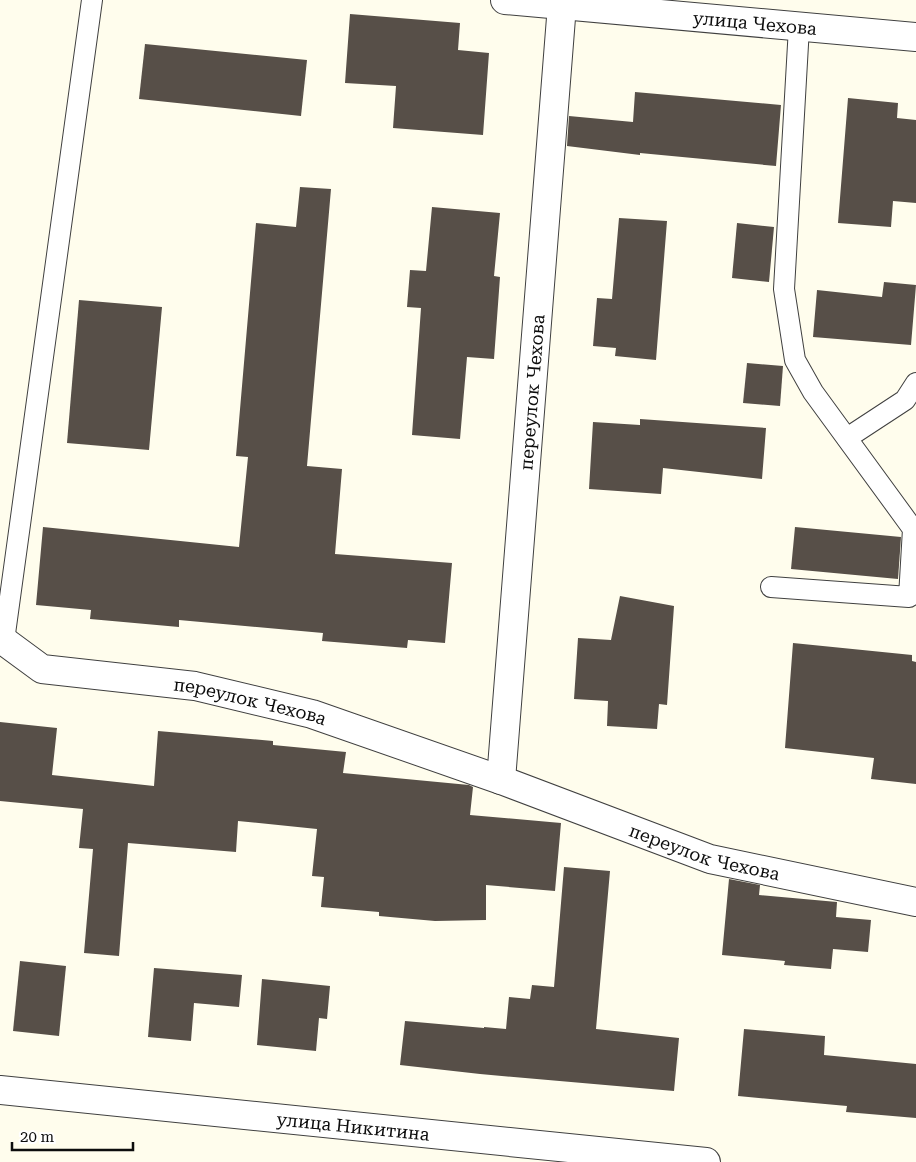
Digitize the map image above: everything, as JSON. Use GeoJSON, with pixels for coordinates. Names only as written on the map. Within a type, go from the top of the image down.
{"type":"FeatureCollection","features":[{"type":"Feature","properties":{"kind":"street","name":"улица Чехова"},"geometry":{"type":"LineString","coordinates":[[505,0],[916,37]]}},
{"type":"Feature","properties":{"kind":"street","name":"переулок Чехова"},"geometry":{"type":"LineString","coordinates":[[501,780],[562,5]]}},
{"type":"Feature","properties":{"kind":"street","name":"переулок Чехова"},"geometry":{"type":"LineString","coordinates":[[2,641],[42,669],[195,686],[312,714],[501,780],[710,859],[916,902]]}},
{"type":"Feature","properties":{"kind":"street","name":"улица Никитина"},"geometry":{"type":"LineString","coordinates":[[0,1090],[706,1162]]}},
{"type":"Feature","properties":{"kind":"lane"},"geometry":{"type":"LineString","coordinates":[[2,641],[92,0]]}},
{"type":"Feature","properties":{"kind":"lane"},"geometry":{"type":"LineString","coordinates":[[771,587],[909,597],[913,529],[813,392],[795,360],[784,289],[799,26]]}},
{"type":"Feature","properties":{"kind":"lane"},"geometry":{"type":"LineString","coordinates":[[847,438],[905,400],[916,383]]}},
{"type":"Feature","properties":{"kind":"building"},"geometry":{"type":"Polygon","coordinates":[[[350,14],[460,23],[458,50],[489,53],[483,135],[393,128],[396,86],[345,83],[350,14]]]}},
{"type":"Feature","properties":{"kind":"building"},"geometry":{"type":"Polygon","coordinates":[[[145,44],[307,60],[301,116],[139,99],[145,44]]]}},
{"type":"Feature","properties":{"kind":"building"},"geometry":{"type":"Polygon","coordinates":[[[635,92],[781,105],[776,166],[640,153],[640,155],[567,146],[569,116],[633,122],[635,92]]]}},
{"type":"Feature","properties":{"kind":"building"},"geometry":{"type":"Polygon","coordinates":[[[848,98],[898,103],[897,118],[916,120],[916,203],[893,201],[891,227],[838,223],[848,98]]]}},
{"type":"Feature","properties":{"kind":"building"},"geometry":{"type":"Polygon","coordinates":[[[300,187],[331,189],[307,466],[342,469],[335,554],[452,563],[445,643],[408,640],[407,648],[322,641],[323,633],[179,620],[179,627],[90,619],[91,610],[36,605],[43,527],[239,547],[248,457],[236,456],[256,223],[296,227],[300,187]]]}},
{"type":"Feature","properties":{"kind":"building"},"geometry":{"type":"Polygon","coordinates":[[[432,207],[500,213],[494,276],[500,277],[494,359],[467,357],[460,439],[412,435],[421,308],[407,307],[410,270],[426,271],[432,207]]]}},
{"type":"Feature","properties":{"kind":"building"},"geometry":{"type":"Polygon","coordinates":[[[619,218],[667,221],[656,360],[615,356],[616,348],[593,346],[597,298],[612,299],[619,218]]]}},
{"type":"Feature","properties":{"kind":"building"},"geometry":{"type":"Polygon","coordinates":[[[737,223],[774,227],[769,282],[732,278],[737,223]]]}},
{"type":"Feature","properties":{"kind":"building"},"geometry":{"type":"Polygon","coordinates":[[[884,282],[916,285],[911,345],[813,337],[817,290],[882,297],[884,282]]]}},
{"type":"Feature","properties":{"kind":"building"},"geometry":{"type":"Polygon","coordinates":[[[79,300],[162,307],[149,450],[67,443],[79,300]]]}},
{"type":"Feature","properties":{"kind":"building"},"geometry":{"type":"Polygon","coordinates":[[[747,363],[783,366],[780,406],[743,403],[747,363]]]}},
{"type":"Feature","properties":{"kind":"building"},"geometry":{"type":"Polygon","coordinates":[[[640,419],[766,428],[762,479],[663,468],[661,494],[589,489],[593,422],[640,425],[640,419]]]}},
{"type":"Feature","properties":{"kind":"building"},"geometry":{"type":"Polygon","coordinates":[[[795,527],[901,537],[898,579],[791,569],[795,527]]]}},
{"type":"Feature","properties":{"kind":"building"},"geometry":{"type":"Polygon","coordinates":[[[620,596],[674,606],[667,705],[659,704],[657,729],[607,726],[608,701],[574,699],[578,638],[611,640],[620,596]]]}},
{"type":"Feature","properties":{"kind":"building"},"geometry":{"type":"Polygon","coordinates":[[[793,643],[912,655],[912,661],[916,662],[916,784],[871,779],[874,758],[785,748],[793,643]]]}},
{"type":"Feature","properties":{"kind":"building"},"geometry":{"type":"Polygon","coordinates":[[[0,722],[57,728],[52,775],[154,786],[158,731],[273,741],[273,745],[346,752],[343,773],[469,785],[473,787],[470,815],[561,823],[555,891],[486,885],[486,920],[435,921],[379,916],[379,912],[321,907],[324,877],[312,876],[317,829],[238,821],[236,852],[128,843],[119,956],[84,953],[93,849],[79,848],[83,809],[0,801],[0,722]]]}},
{"type":"Feature","properties":{"kind":"building"},"geometry":{"type":"Polygon","coordinates":[[[564,867],[610,871],[596,1029],[679,1038],[674,1091],[400,1065],[405,1021],[506,1029],[509,997],[530,999],[532,985],[554,987],[564,867]]]}},
{"type":"Feature","properties":{"kind":"building"},"geometry":{"type":"Polygon","coordinates":[[[729,879],[760,885],[759,895],[837,902],[836,917],[871,920],[868,952],[833,949],[831,969],[784,965],[785,961],[722,955],[729,879]]]}},
{"type":"Feature","properties":{"kind":"building"},"geometry":{"type":"Polygon","coordinates":[[[20,961],[66,966],[59,1036],[13,1031],[20,961]]]}},
{"type":"Feature","properties":{"kind":"building"},"geometry":{"type":"Polygon","coordinates":[[[154,968],[242,975],[239,1007],[194,1003],[191,1041],[148,1037],[154,968]]]}},
{"type":"Feature","properties":{"kind":"building"},"geometry":{"type":"Polygon","coordinates":[[[262,979],[330,986],[327,1019],[319,1018],[316,1051],[257,1045],[262,979]]]}},
{"type":"Feature","properties":{"kind":"building"},"geometry":{"type":"Polygon","coordinates":[[[744,1029],[825,1036],[824,1055],[916,1064],[916,1118],[846,1112],[847,1106],[738,1096],[744,1029]]]}}]}
